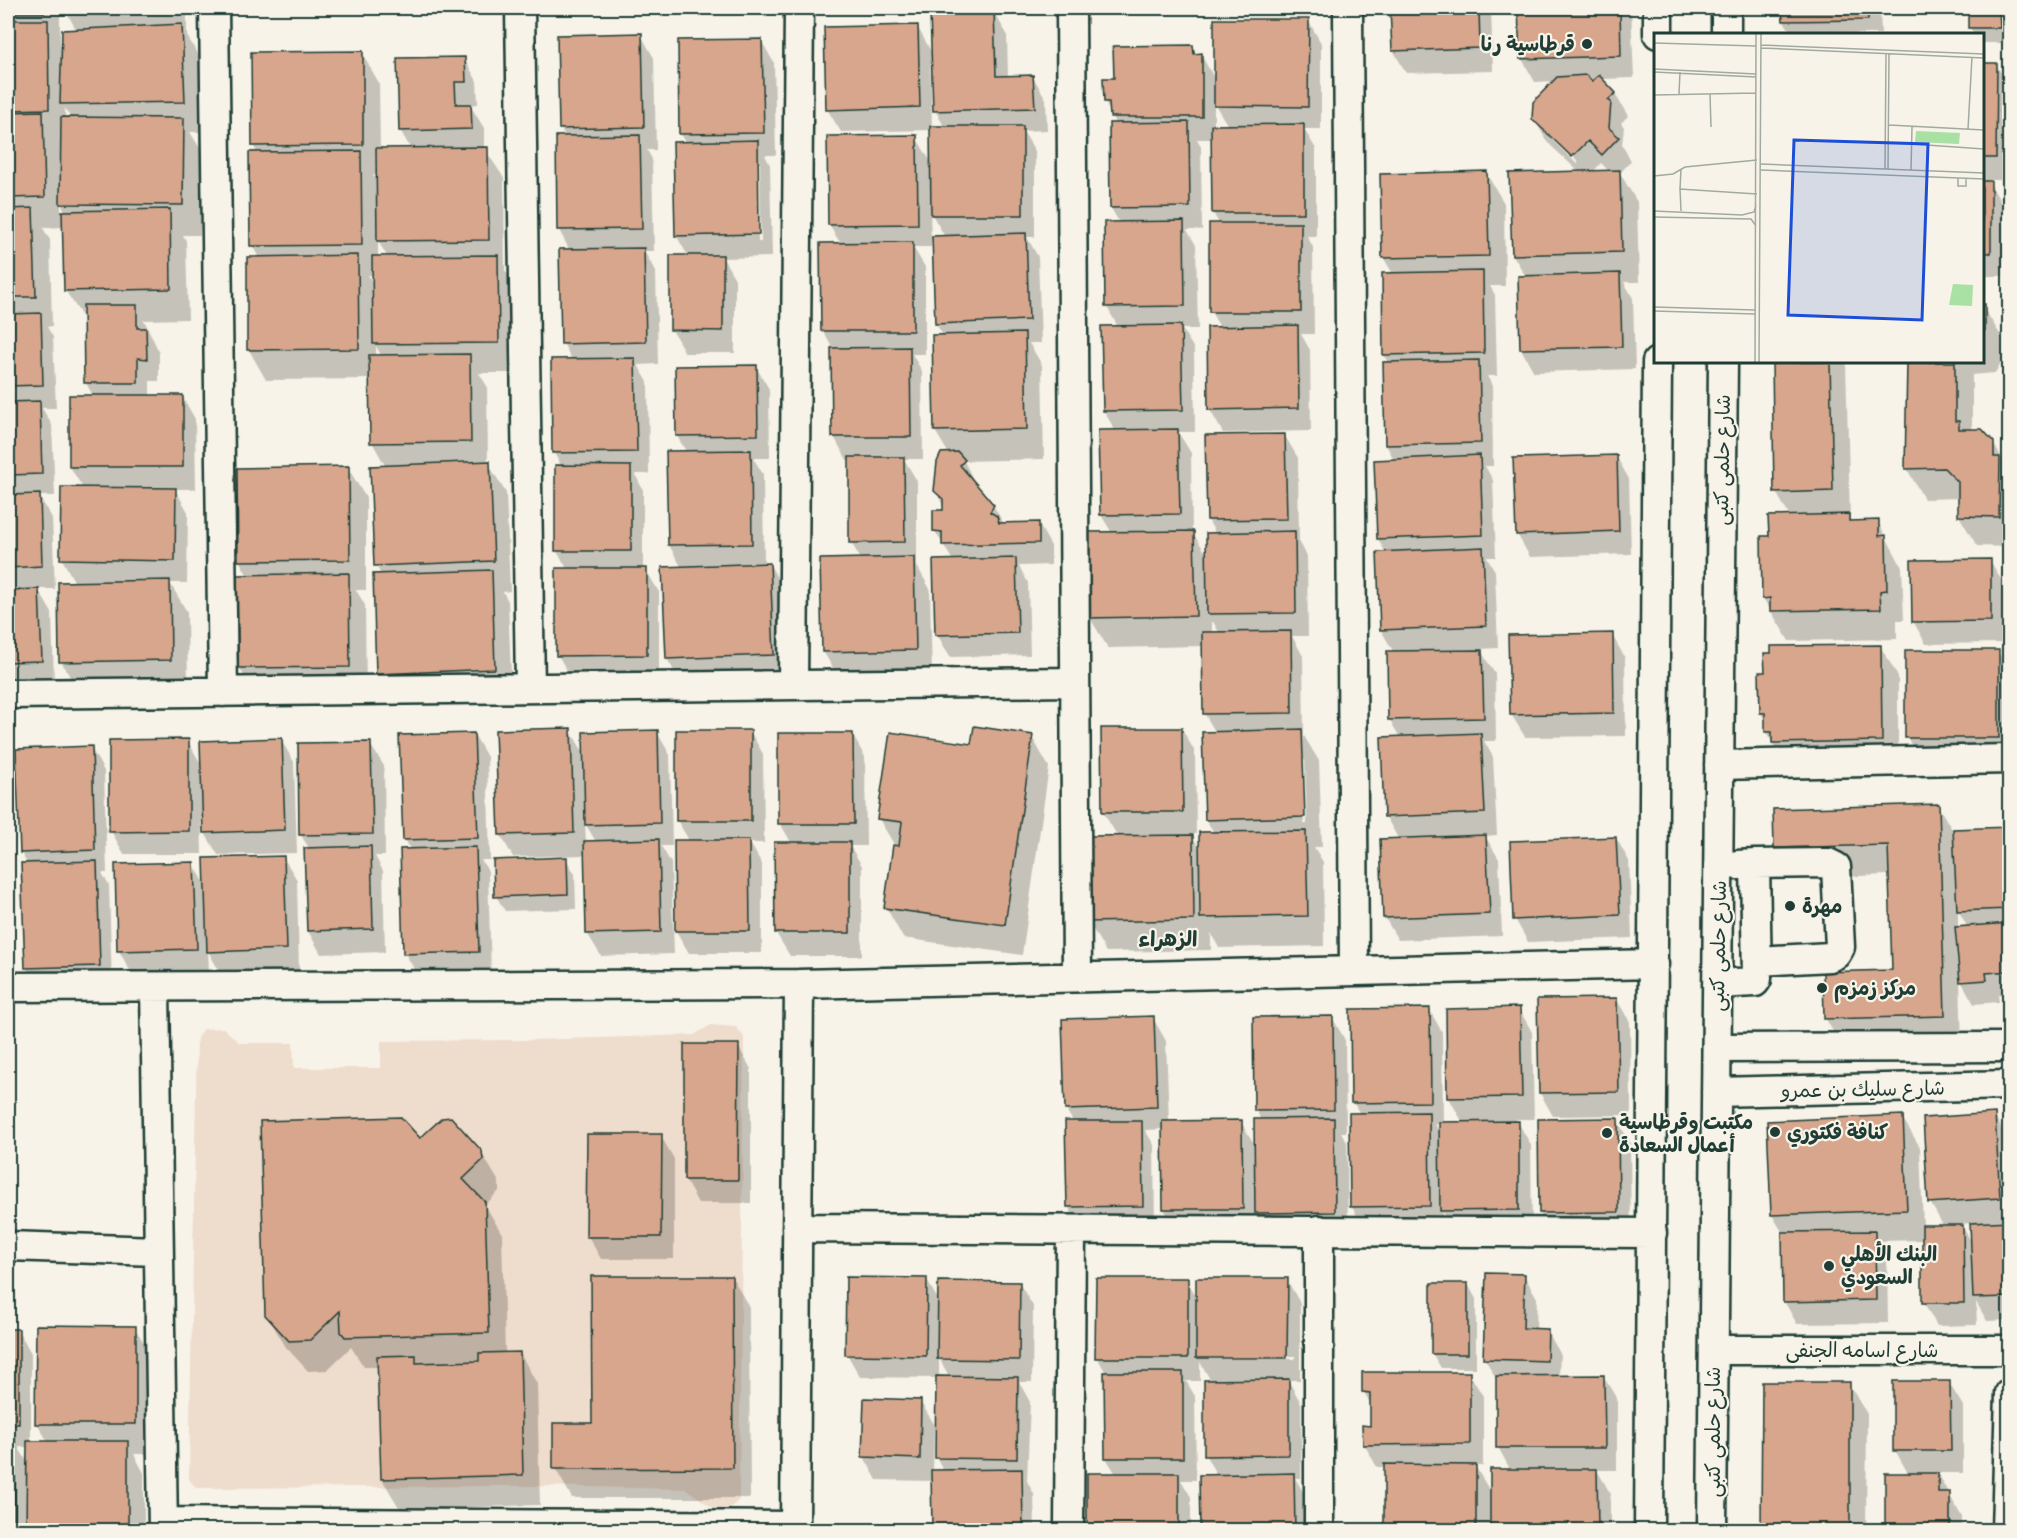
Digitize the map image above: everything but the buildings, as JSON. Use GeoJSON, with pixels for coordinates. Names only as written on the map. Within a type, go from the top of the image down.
{"type":"FeatureCollection","features":[{"type":"Feature","properties":{"kind":"street"},"geometry":{"type":"LineString","coordinates":[[223,692],[214,8],[240,8]]}},
{"type":"Feature","properties":{"kind":"street"},"geometry":{"type":"LineString","coordinates":[[520,8],[530,688]]}},
{"type":"Feature","properties":{"kind":"street"},"geometry":{"type":"LineString","coordinates":[[793,685],[799,8]]}},
{"type":"Feature","properties":{"kind":"street"},"geometry":{"type":"LineString","coordinates":[[1071,8],[1077,977]]}},
{"type":"Feature","properties":{"kind":"street"},"geometry":{"type":"LineString","coordinates":[[1348,8],[1354,971]]}},
{"type":"Feature","properties":{"kind":"street"},"geometry":{"type":"LineString","coordinates":[[1658,8],[1658,33]]}},
{"type":"Feature","properties":{"kind":"street"},"geometry":{"type":"LineString","coordinates":[[1726,8],[1726,33]]}},
{"type":"Feature","properties":{"kind":"street"},"geometry":{"type":"LineString","coordinates":[[1649,1530],[1657,363]]}},
{"type":"Feature","properties":{"kind":"street","name":"شارع حلمى كتبى"},"geometry":{"type":"LineString","coordinates":[[1713,1530],[1723,363]]}},
{"type":"Feature","properties":{"kind":"street"},"geometry":{"type":"LineString","coordinates":[[8,694],[1075,682]]}},
{"type":"Feature","properties":{"kind":"street"},"geometry":{"type":"LineString","coordinates":[[1719,765],[2010,759]]}},
{"type":"Feature","properties":{"kind":"street"},"geometry":{"type":"LineString","coordinates":[[1718,865],[1828,862],[1836,867],[1840,947],[1836,954],[1830,957],[1757,962]]}},
{"type":"Feature","properties":{"kind":"street"},"geometry":{"type":"LineString","coordinates":[[1717,984],[1755,982],[1757,979],[1755,864]]}},
{"type":"Feature","properties":{"kind":"street"},"geometry":{"type":"LineString","coordinates":[[1718,923],[1756,921]]}},
{"type":"Feature","properties":{"kind":"street"},"geometry":{"type":"LineString","coordinates":[[8,987],[799,984],[1654,964]]}},
{"type":"Feature","properties":{"kind":"street"},"geometry":{"type":"LineString","coordinates":[[156,987],[157,1251],[163,1526],[795,1528],[799,984]]}},
{"type":"Feature","properties":{"kind":"street","name":"شارع سليك بن عمرو"},"geometry":{"type":"LineString","coordinates":[[1717,1048],[2010,1047]]}},
{"type":"Feature","properties":{"kind":"street","name":"شارع سليك بن عمرو"},"geometry":{"type":"LineString","coordinates":[[1716,1092],[2010,1085]]}},
{"type":"Feature","properties":{"kind":"street"},"geometry":{"type":"LineString","coordinates":[[797,1228],[1652,1233]]}},
{"type":"Feature","properties":{"kind":"street"},"geometry":{"type":"LineString","coordinates":[[1069,1530],[1071,1230]]}},
{"type":"Feature","properties":{"kind":"street"},"geometry":{"type":"LineString","coordinates":[[1319,1230],[1319,1530]]}},
{"type":"Feature","properties":{"kind":"street"},"geometry":{"type":"LineString","coordinates":[[8,1246],[157,1251]]}},
{"type":"Feature","properties":{"kind":"street","name":"شارع اسامه الجنفى"},"geometry":{"type":"LineString","coordinates":[[1714,1350],[2010,1350]]}},
{"type":"Feature","properties":{"kind":"street"},"geometry":{"type":"LineString","coordinates":[[2006,1530],[2010,1393]]}},
{"type":"Feature","properties":{"kind":"shaded area"},"geometry":{"type":"Polygon","coordinates":[[[711,1025],[736,1027],[744,1037],[739,1500],[729,1509],[713,1508],[686,1489],[535,1486],[196,1488],[189,1479],[197,1038],[203,1029],[223,1028],[240,1043],[293,1043],[294,1068],[381,1068],[381,1041],[533,1040],[694,1035],[711,1025]]]}},
{"type":"Feature","properties":{"kind":"place","name":"قرطاسية رنا"},"geometry":{"type":"Point","coordinates":[1587,44]}},
{"type":"Feature","properties":{"kind":"place","name":"مهرة"},"geometry":{"type":"Point","coordinates":[1790,906]}},
{"type":"Feature","properties":{"kind":"place","name":"مركز زمزم"},"geometry":{"type":"Point","coordinates":[1822,988]}},
{"type":"Feature","properties":{"kind":"place","name":"كنافة فكتوري"},"geometry":{"type":"Point","coordinates":[1775,1132]}},
{"type":"Feature","properties":{"kind":"place","name":"مكتبت وقرطاسية أعمال السعادة"},"geometry":{"type":"Point","coordinates":[1607,1133]}},
{"type":"Feature","properties":{"kind":"place","name":"البنك الأهلي السعودي"},"geometry":{"type":"Point","coordinates":[1829,1266]}},
{"type":"Feature","properties":{"kind":"district","name":"الزهراء"},"geometry":{"type":"Point","coordinates":[1168,939]}}]}
